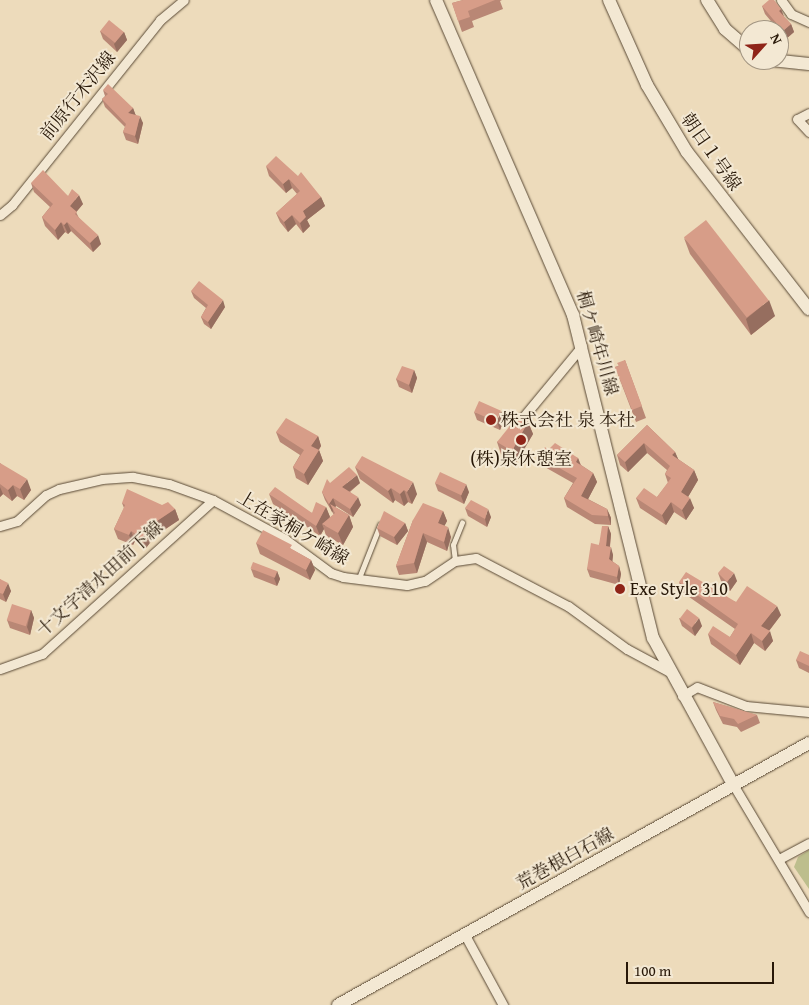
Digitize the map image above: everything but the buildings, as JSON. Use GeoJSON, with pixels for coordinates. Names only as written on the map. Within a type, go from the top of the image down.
{"type":"FeatureCollection","features":[{"type":"Feature","properties":{"kind":"street","name":"前原行木沢線"},"geometry":{"type":"LineString","coordinates":[[0,215],[12,206],[160,20],[184,0]]}},
{"type":"Feature","properties":{"kind":"street","name":"桐ケ崎年川線"},"geometry":{"type":"LineString","coordinates":[[436,0],[555,270],[582,346],[642,602],[653,638],[668,671],[734,786]]}},
{"type":"Feature","properties":{"kind":"street","name":"朝日１号線"},"geometry":{"type":"LineString","coordinates":[[609,0],[647,85],[687,152],[809,309]]}},
{"type":"Feature","properties":{"kind":"street"},"geometry":{"type":"LineString","coordinates":[[707,0],[725,29],[739,41]]}},
{"type":"Feature","properties":{"kind":"street"},"geometry":{"type":"LineString","coordinates":[[782,0],[791,14],[809,22]]}},
{"type":"Feature","properties":{"kind":"street"},"geometry":{"type":"LineString","coordinates":[[789,62],[809,64]]}},
{"type":"Feature","properties":{"kind":"street"},"geometry":{"type":"LineString","coordinates":[[809,114],[798,119],[809,132]]}},
{"type":"Feature","properties":{"kind":"street"},"geometry":{"type":"LineString","coordinates":[[511,432],[582,346]]}},
{"type":"Feature","properties":{"kind":"street","name":"上在家桐ケ崎線"},"geometry":{"type":"LineString","coordinates":[[0,526],[17,521],[46,495],[59,488],[102,478],[133,477],[192,490],[285,539],[331,573],[358,581],[407,585],[425,581],[456,561]]}},
{"type":"Feature","properties":{"kind":"street","name":"十文字清水田前下線"},"geometry":{"type":"LineString","coordinates":[[0,669],[42,654],[213,500]]}},
{"type":"Feature","properties":{"kind":"street"},"geometry":{"type":"LineString","coordinates":[[456,561],[476,558],[568,606],[627,649],[668,671]]}},
{"type":"Feature","properties":{"kind":"street"},"geometry":{"type":"LineString","coordinates":[[682,696],[697,687],[746,706],[809,712]]}},
{"type":"Feature","properties":{"kind":"street","name":"荒巻根白石線"},"geometry":{"type":"LineString","coordinates":[[338,1005],[809,743]]}},
{"type":"Feature","properties":{"kind":"street"},"geometry":{"type":"LineString","coordinates":[[734,786],[809,912]]}},
{"type":"Feature","properties":{"kind":"street"},"geometry":{"type":"LineString","coordinates":[[779,859],[809,843]]}},
{"type":"Feature","properties":{"kind":"street"},"geometry":{"type":"LineString","coordinates":[[465,935],[503,1005]]}},
{"type":"Feature","properties":{"kind":"lane"},"geometry":{"type":"LineString","coordinates":[[358,581],[381,521]]}},
{"type":"Feature","properties":{"kind":"lane"},"geometry":{"type":"LineString","coordinates":[[456,561],[452,544],[462,522]]}},
{"type":"Feature","properties":{"kind":"green space"},"geometry":{"type":"Polygon","coordinates":[[[809,850],[809,889],[794,867],[798,857],[809,850]]]}},
{"type":"Feature","properties":{"kind":"place","name":"株式会社 泉 本社"},"geometry":{"type":"Point","coordinates":[491,420]}},
{"type":"Feature","properties":{"kind":"place","name":"(株)泉休憩室"},"geometry":{"type":"Point","coordinates":[521,440]}},
{"type":"Feature","properties":{"kind":"place","name":"Exe Style 310"},"geometry":{"type":"Point","coordinates":[620,589]}}]}
